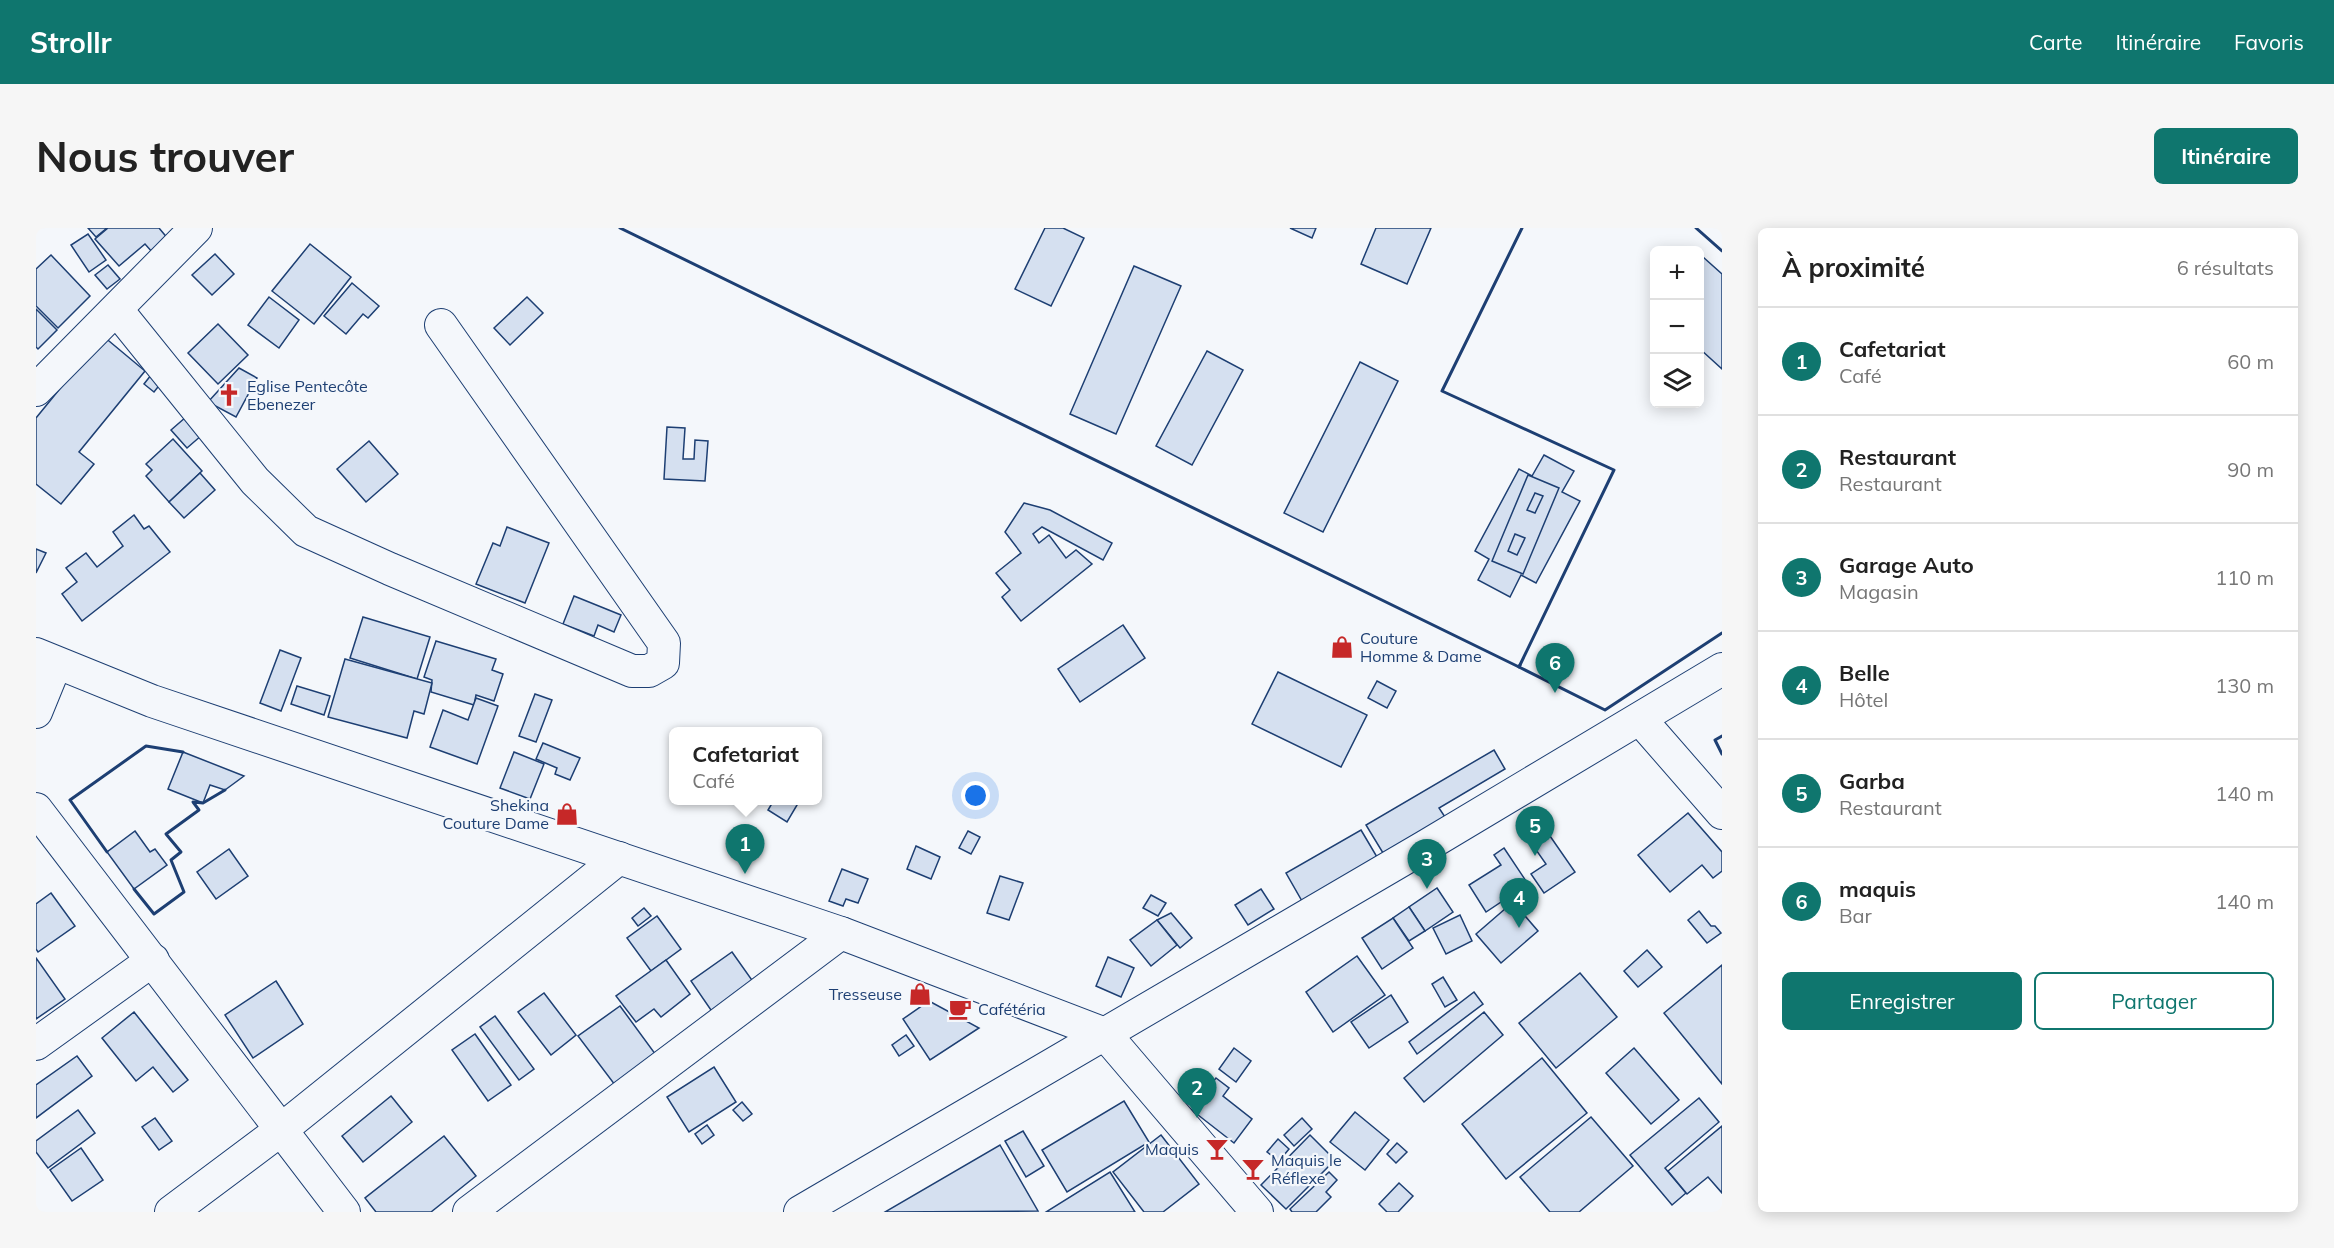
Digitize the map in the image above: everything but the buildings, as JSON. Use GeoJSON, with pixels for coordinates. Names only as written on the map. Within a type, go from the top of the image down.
{"type":"FeatureCollection","features":[{"type":"Feature","properties":{"kind":"street"},"geometry":{"type":"LineString","coordinates":[[36,390],[196,228]]}},
{"type":"Feature","properties":{"kind":"street"},"geometry":{"type":"LineString","coordinates":[[117,310],[255,481],[306,531],[632,671],[649,671],[663,663],[664,643],[441,325]]}},
{"type":"Feature","properties":{"kind":"street"},"geometry":{"type":"LineString","coordinates":[[36,712],[46,659],[152,701],[841,933],[1105,1034],[1257,1212]]}},
{"type":"Feature","properties":{"kind":"street"},"geometry":{"type":"LineString","coordinates":[[800,1212],[1722,669]]}},
{"type":"Feature","properties":{"kind":"street"},"geometry":{"type":"LineString","coordinates":[[1640,719],[1722,813]]}},
{"type":"Feature","properties":{"kind":"street"},"geometry":{"type":"LineString","coordinates":[[36,809],[344,1212]]}},
{"type":"Feature","properties":{"kind":"street"},"geometry":{"type":"LineString","coordinates":[[171,1212],[282,1129],[619,858]]}},
{"type":"Feature","properties":{"kind":"street"},"geometry":{"type":"LineString","coordinates":[[470,1212],[841,933]]}},
{"type":"Feature","properties":{"kind":"street"},"geometry":{"type":"LineString","coordinates":[[36,1044],[153,960]]}},
{"type":"Feature","properties":{"kind":"wall"},"geometry":{"type":"LineString","coordinates":[[620,228],[1519,667],[1614,470],[1442,391],[1522,228]]}},
{"type":"Feature","properties":{"kind":"wall"},"geometry":{"type":"LineString","coordinates":[[1696,228],[1722,251]]}},
{"type":"Feature","properties":{"kind":"wall"},"geometry":{"type":"LineString","coordinates":[[1520,665],[1519,667],[1605,710],[1722,633]]}},
{"type":"Feature","properties":{"kind":"wall"},"geometry":{"type":"LineString","coordinates":[[1722,736],[1715,740],[1722,754]]}},
{"type":"Feature","properties":{"kind":"wall"},"geometry":{"type":"LineString","coordinates":[[107,852],[70,800],[146,746],[183,752]]}},
{"type":"Feature","properties":{"kind":"wall"},"geometry":{"type":"LineString","coordinates":[[134,889],[154,914],[184,892],[171,860],[181,852],[166,834],[199,810],[193,802],[203,803],[225,790]]}},
{"type":"Feature","properties":{"kind":"place","name":"Eglise Pentecôte Ebenezer"},"geometry":{"type":"Point","coordinates":[229,395]}},
{"type":"Feature","properties":{"kind":"place","name":"Couture Homme & Dame"},"geometry":{"type":"Point","coordinates":[1342,647]}},
{"type":"Feature","properties":{"kind":"place","name":"maquis"},"geometry":{"type":"Point","coordinates":[1555,693]}},
{"type":"Feature","properties":{"kind":"place","name":"Shekina Couture Dame"},"geometry":{"type":"Point","coordinates":[567,814]}},
{"type":"Feature","properties":{"kind":"place","name":"Garba"},"geometry":{"type":"Point","coordinates":[1535,856]}},
{"type":"Feature","properties":{"kind":"place","name":"Cafetariat"},"geometry":{"type":"Point","coordinates":[745,874]}},
{"type":"Feature","properties":{"kind":"place","name":"Garage Auto"},"geometry":{"type":"Point","coordinates":[1427,889]}},
{"type":"Feature","properties":{"kind":"place","name":"Belle"},"geometry":{"type":"Point","coordinates":[1519,928]}},
{"type":"Feature","properties":{"kind":"place","name":"Tresseuse"},"geometry":{"type":"Point","coordinates":[920,994]}},
{"type":"Feature","properties":{"kind":"place","name":"Cafétéria"},"geometry":{"type":"Point","coordinates":[960,1009]}},
{"type":"Feature","properties":{"kind":"place","name":"Restaurant"},"geometry":{"type":"Point","coordinates":[1197,1118]}},
{"type":"Feature","properties":{"kind":"place","name":"Maquis"},"geometry":{"type":"Point","coordinates":[1217,1149]}},
{"type":"Feature","properties":{"kind":"place","name":"Maquis le Réflexe"},"geometry":{"type":"Point","coordinates":[1253,1169]}}]}
